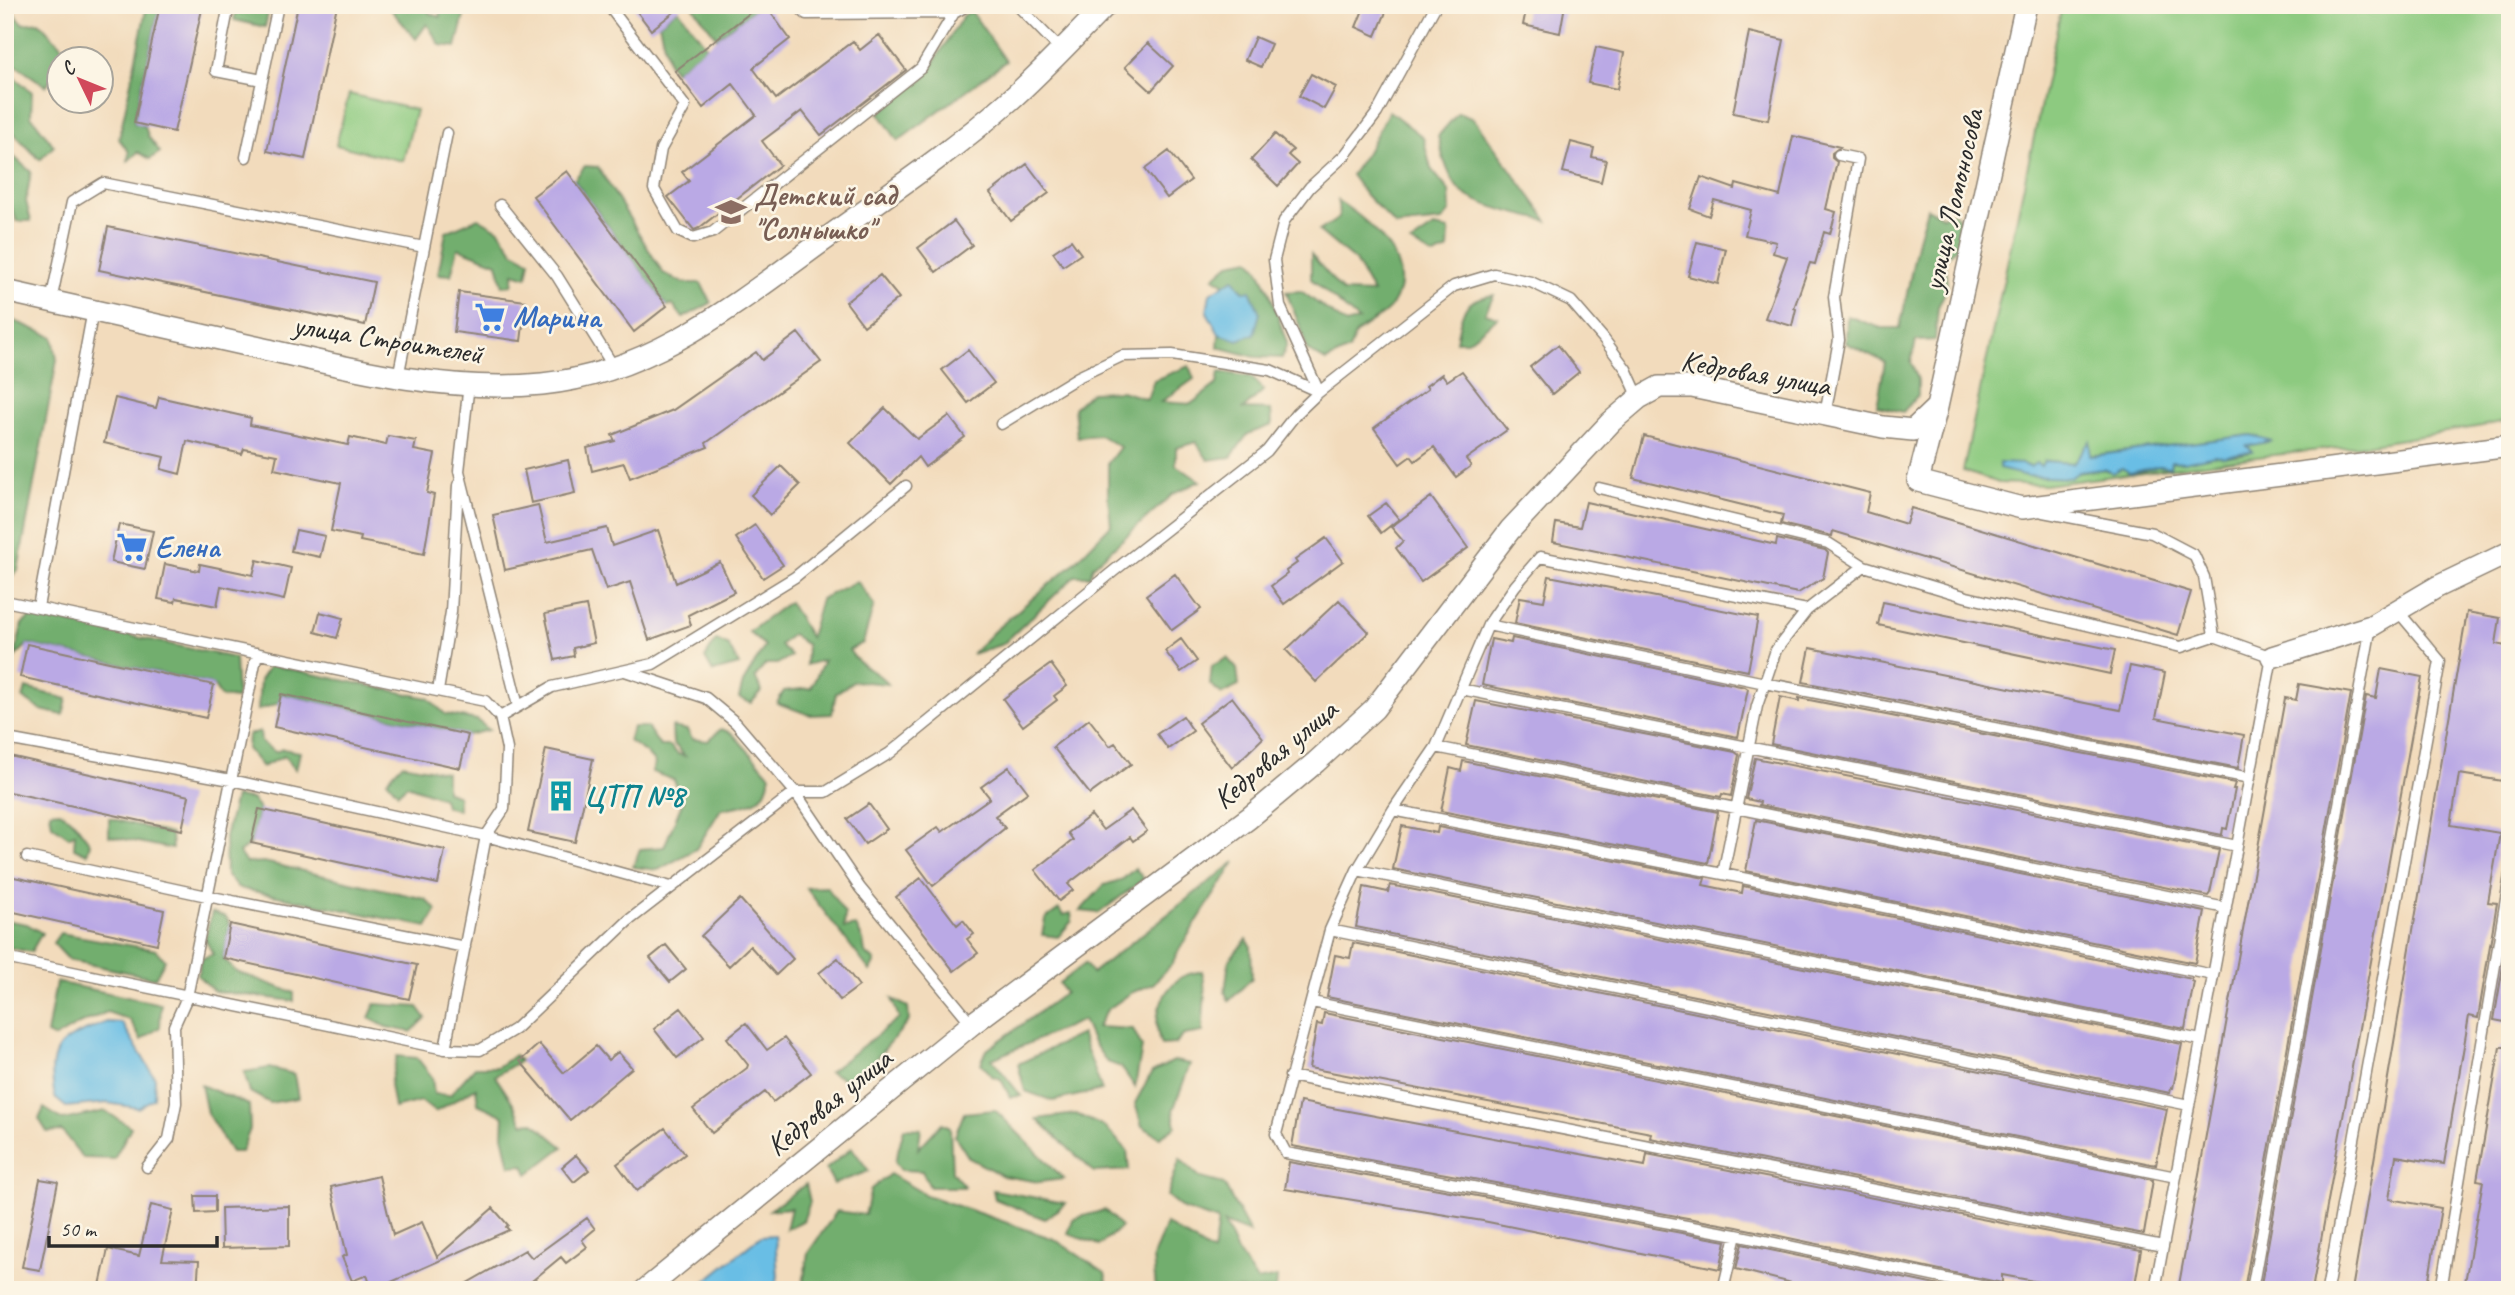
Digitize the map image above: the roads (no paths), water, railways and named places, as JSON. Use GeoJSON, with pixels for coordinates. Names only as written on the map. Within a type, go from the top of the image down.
{"type":"FeatureCollection","features":[{"type":"Feature","properties":{"kind":"street","name":"улица Строителей"},"geometry":{"type":"LineString","coordinates":[[5,291],[398,377],[469,384],[542,384],[615,369],[679,341],[768,282],[938,158],[1010,101],[1106,5]]}},
{"type":"Feature","properties":{"kind":"street","name":"улица Ломоносова"},"geometry":{"type":"LineString","coordinates":[[2022,509],[1918,481],[1937,407],[2026,5]]}},
{"type":"Feature","properties":{"kind":"street","name":"Кедровая улица"},"geometry":{"type":"LineString","coordinates":[[645,1290],[972,1024],[1249,818],[1316,762],[1374,709],[1510,530],[1611,422],[1639,398],[1659,387],[1692,387],[1883,427],[1913,430],[1937,407]]}},
{"type":"Feature","properties":{"kind":"street"},"geometry":{"type":"LineString","coordinates":[[2022,509],[2510,446]]}},
{"type":"Feature","properties":{"kind":"street"},"geometry":{"type":"LineString","coordinates":[[2272,657],[2371,626],[2437,587],[2510,552]]}},
{"type":"Feature","properties":{"kind":"lane"},"geometry":{"type":"LineString","coordinates":[[229,5],[216,71],[262,80]]}},
{"type":"Feature","properties":{"kind":"lane"},"geometry":{"type":"LineString","coordinates":[[246,157],[278,5]]}},
{"type":"Feature","properties":{"kind":"lane"},"geometry":{"type":"LineString","coordinates":[[608,5],[685,106],[661,149],[654,189],[678,231],[692,238],[713,232],[921,68],[954,13],[968,5]]}},
{"type":"Feature","properties":{"kind":"lane"},"geometry":{"type":"LineString","coordinates":[[797,5],[806,14],[954,13]]}},
{"type":"Feature","properties":{"kind":"lane"},"geometry":{"type":"LineString","coordinates":[[1017,5],[1061,50]]}},
{"type":"Feature","properties":{"kind":"lane"},"geometry":{"type":"LineString","coordinates":[[1319,392],[1280,306],[1273,260],[1284,221],[1310,187],[1345,155],[1377,113],[1436,5]]}},
{"type":"Feature","properties":{"kind":"lane"},"geometry":{"type":"LineString","coordinates":[[398,377],[447,133]]}},
{"type":"Feature","properties":{"kind":"lane"},"geometry":{"type":"LineString","coordinates":[[1825,415],[1839,341],[1834,297],[1858,159],[1839,155]]}},
{"type":"Feature","properties":{"kind":"lane"},"geometry":{"type":"LineString","coordinates":[[51,301],[72,202],[103,183],[424,247]]}},
{"type":"Feature","properties":{"kind":"lane"},"geometry":{"type":"LineString","coordinates":[[500,205],[557,276],[615,369]]}},
{"type":"Feature","properties":{"kind":"lane"},"geometry":{"type":"LineString","coordinates":[[5,958],[444,1049],[480,1050],[515,1029],[628,921],[795,792],[826,792],[890,753],[1063,611],[1267,451],[1296,414],[1319,392],[1454,286],[1494,274],[1531,282],[1571,301],[1626,369],[1639,398]]}},
{"type":"Feature","properties":{"kind":"lane"},"geometry":{"type":"LineString","coordinates":[[38,607],[93,310]]}},
{"type":"Feature","properties":{"kind":"lane"},"geometry":{"type":"LineString","coordinates":[[1001,424],[1078,377],[1122,356],[1172,355],[1270,370],[1319,392]]}},
{"type":"Feature","properties":{"kind":"lane"},"geometry":{"type":"LineString","coordinates":[[438,691],[451,612],[459,471],[469,384]]}},
{"type":"Feature","properties":{"kind":"lane"},"geometry":{"type":"LineString","coordinates":[[459,471],[518,706]]}},
{"type":"Feature","properties":{"kind":"lane"},"geometry":{"type":"LineString","coordinates":[[500,717],[552,687],[653,664],[795,577],[906,486]]}},
{"type":"Feature","properties":{"kind":"lane"},"geometry":{"type":"LineString","coordinates":[[1599,488],[1828,543],[1864,566],[1968,597],[2181,647],[2214,636],[2272,657],[2155,1290]]}},
{"type":"Feature","properties":{"kind":"lane"},"geometry":{"type":"LineString","coordinates":[[2022,509],[2152,533],[2194,555],[2204,577],[2214,636]]}},
{"type":"Feature","properties":{"kind":"lane"},"geometry":{"type":"LineString","coordinates":[[1807,610],[1540,557],[1515,586],[1488,625],[1436,747],[1393,810],[1357,870],[1330,930],[1276,1134],[1286,1153],[1736,1235],[1999,1290]]}},
{"type":"Feature","properties":{"kind":"lane"},"geometry":{"type":"LineString","coordinates":[[1723,874],[1757,706],[1776,650],[1807,610],[1864,566]]}},
{"type":"Feature","properties":{"kind":"lane"},"geometry":{"type":"LineString","coordinates":[[5,600],[485,701],[500,717],[507,749],[504,809],[486,836],[444,1049]]}},
{"type":"Feature","properties":{"kind":"lane"},"geometry":{"type":"LineString","coordinates":[[2327,1290],[2440,661],[2397,610]]}},
{"type":"Feature","properties":{"kind":"lane"},"geometry":{"type":"LineString","coordinates":[[1488,625],[1765,683],[2250,778]]}},
{"type":"Feature","properties":{"kind":"lane"},"geometry":{"type":"LineString","coordinates":[[2252,1290],[2371,626]]}},
{"type":"Feature","properties":{"kind":"lane"},"geometry":{"type":"LineString","coordinates":[[148,1167],[169,1139],[176,1103],[174,1026],[187,997],[257,653]]}},
{"type":"Feature","properties":{"kind":"lane"},"geometry":{"type":"LineString","coordinates":[[625,671],[706,698],[736,723],[795,792],[860,888],[972,1024]]}},
{"type":"Feature","properties":{"kind":"lane"},"geometry":{"type":"LineString","coordinates":[[1461,689],[2237,845]]}},
{"type":"Feature","properties":{"kind":"lane"},"geometry":{"type":"LineString","coordinates":[[7,739],[231,780],[486,836],[671,887]]}},
{"type":"Feature","properties":{"kind":"lane"},"geometry":{"type":"LineString","coordinates":[[1436,747],[2226,908]]}},
{"type":"Feature","properties":{"kind":"lane"},"geometry":{"type":"LineString","coordinates":[[1393,810],[1723,874],[2213,975]]}},
{"type":"Feature","properties":{"kind":"lane"},"geometry":{"type":"LineString","coordinates":[[27,857],[465,947]]}},
{"type":"Feature","properties":{"kind":"lane"},"geometry":{"type":"LineString","coordinates":[[1357,870],[2201,1040]]}},
{"type":"Feature","properties":{"kind":"lane"},"geometry":{"type":"LineString","coordinates":[[2441,1290],[2510,875]]}},
{"type":"Feature","properties":{"kind":"lane"},"geometry":{"type":"LineString","coordinates":[[1330,930],[2189,1105]]}},
{"type":"Feature","properties":{"kind":"lane"},"geometry":{"type":"LineString","coordinates":[[1312,1002],[2176,1177]]}},
{"type":"Feature","properties":{"kind":"lane"},"geometry":{"type":"LineString","coordinates":[[1290,1076],[2163,1246]]}},
{"type":"Feature","properties":{"kind":"lane"},"geometry":{"type":"LineString","coordinates":[[1723,1290],[1736,1235]]}},
{"type":"Feature","properties":{"kind":"water"},"geometry":{"type":"Polygon","coordinates":[[[1234,279],[1243,291],[1250,291],[1260,313],[1254,334],[1238,340],[1219,334],[1207,312],[1210,293],[1234,279]]]}},
{"type":"Feature","properties":{"kind":"water"},"geometry":{"type":"Polygon","coordinates":[[[2251,435],[2272,441],[2247,446],[2253,452],[2224,457],[2215,455],[2184,462],[2171,461],[2170,467],[2159,466],[2130,473],[2122,468],[2113,473],[2104,469],[2079,472],[2070,478],[2027,476],[1999,469],[1999,463],[2030,467],[2036,463],[2041,466],[2044,461],[2073,463],[2090,441],[2090,456],[2251,435]]]}},
{"type":"Feature","properties":{"kind":"water"},"geometry":{"type":"Polygon","coordinates":[[[107,1022],[122,1023],[155,1078],[154,1098],[138,1108],[107,1103],[66,1107],[55,1098],[55,1054],[68,1040],[107,1022]]]}},
{"type":"Feature","properties":{"kind":"water"},"geometry":{"type":"Polygon","coordinates":[[[775,1235],[778,1276],[775,1290],[694,1290],[761,1236],[775,1235]]]}},
{"type":"Feature","properties":{"kind":"place","name":"Детский сад \"Солнышко\""},"geometry":{"type":"Point","coordinates":[731,212]}},
{"type":"Feature","properties":{"kind":"place","name":"Марина"},"geometry":{"type":"Point","coordinates":[490,317]}},
{"type":"Feature","properties":{"kind":"place","name":"Елена"},"geometry":{"type":"Point","coordinates":[132,547]}},
{"type":"Feature","properties":{"kind":"place","name":"ЦТП №8"},"geometry":{"type":"Point","coordinates":[561,796]}}]}
